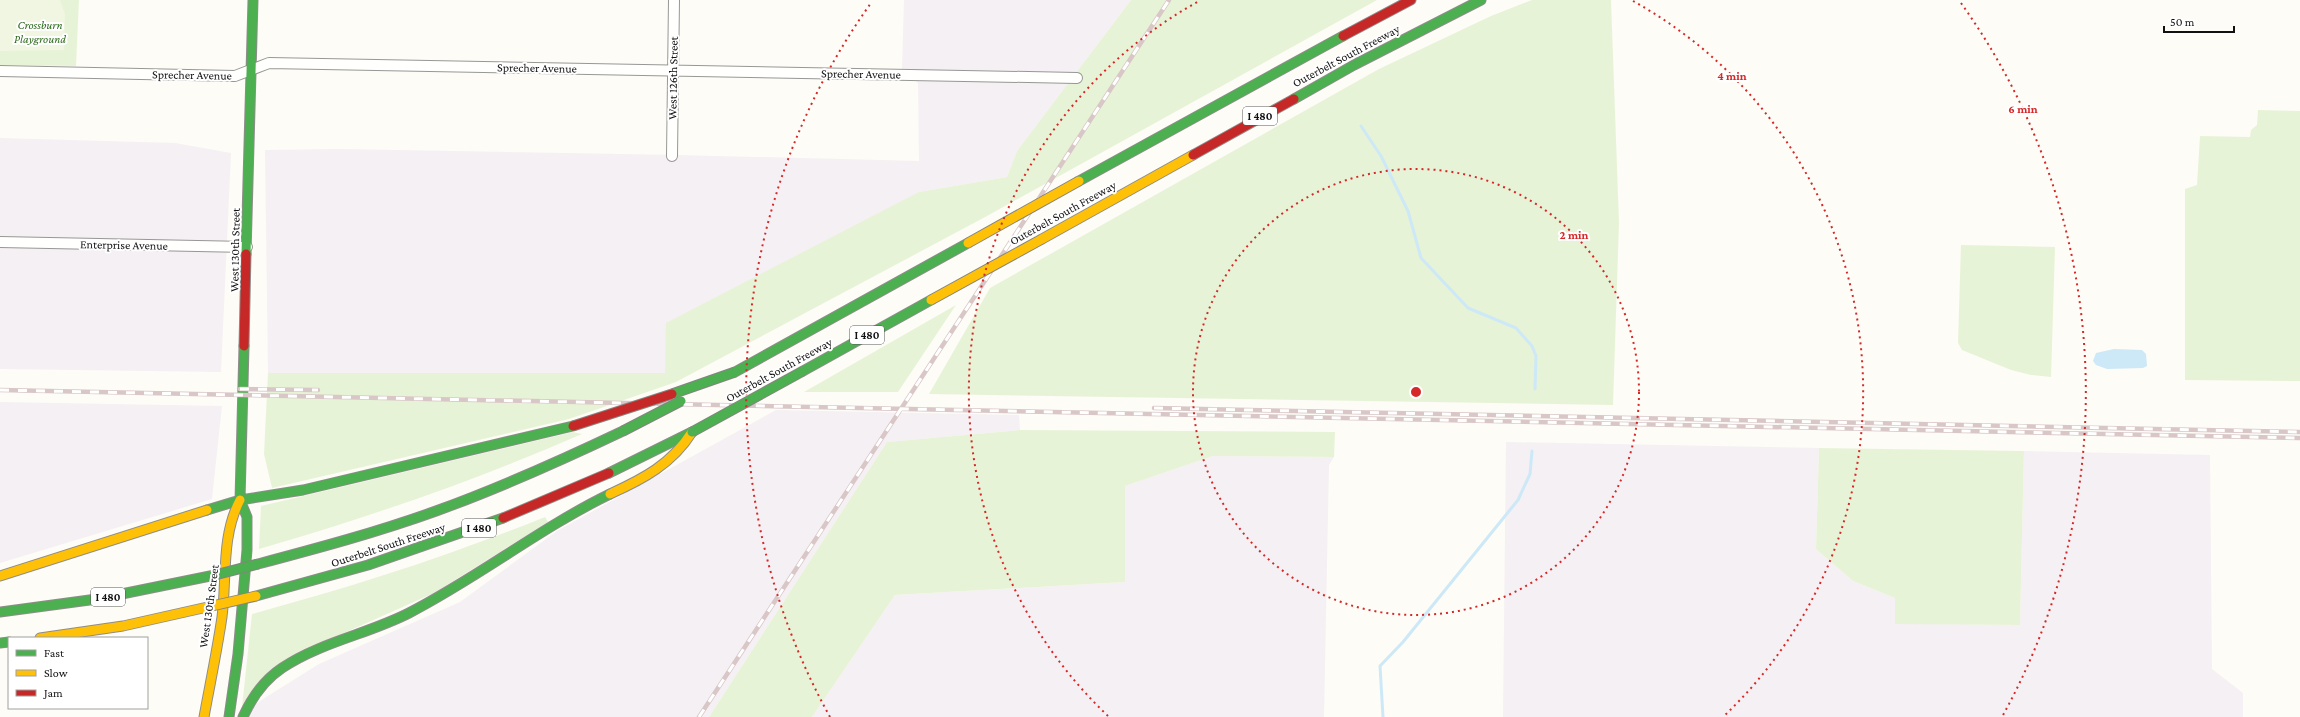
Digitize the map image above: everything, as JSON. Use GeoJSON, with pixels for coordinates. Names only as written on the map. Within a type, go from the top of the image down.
{"type":"FeatureCollection","features":[{"type":"Feature","properties":{"kind":"main road","name":"West 130th Street"},"geometry":{"type":"LineString","coordinates":[[229,717],[238,654],[247,550],[248,517],[240,500],[253,0]]}},
{"type":"Feature","properties":{"kind":"main road","name":"Outerbelt South Freeway"},"geometry":{"type":"LineString","coordinates":[[0,612],[97,599],[215,575],[258,564],[358,536],[436,511],[518,479],[623,431],[738,371],[1304,56],[1411,0]]}},
{"type":"Feature","properties":{"kind":"main road","name":"Outerbelt South Freeway"},"geometry":{"type":"LineString","coordinates":[[47,637],[123,626],[302,585],[424,548],[518,513],[602,477],[692,432],[1042,239],[1354,64],[1481,0]]}},
{"type":"Feature","properties":{"kind":"main road"},"geometry":{"type":"LineString","coordinates":[[0,576],[240,500],[303,490],[365,476],[621,413],[687,387],[738,371]]}},
{"type":"Feature","properties":{"kind":"main road"},"geometry":{"type":"LineString","coordinates":[[243,717],[254,695],[281,668],[306,655],[407,614],[436,599],[554,524],[660,468],[681,450],[692,432]]}},
{"type":"Feature","properties":{"kind":"main road","name":"West 130th Street"},"geometry":{"type":"LineString","coordinates":[[204,717],[222,617],[230,526],[234,508],[240,500]]}},
{"type":"Feature","properties":{"kind":"street","name":"West 126th Street"},"geometry":{"type":"LineString","coordinates":[[672,156],[674,0]]}},
{"type":"Feature","properties":{"kind":"street","name":"Sprecher Avenue"},"geometry":{"type":"LineString","coordinates":[[0,71],[235,76],[268,64],[1077,78]]}},
{"type":"Feature","properties":{"kind":"street","name":"Enterprise Avenue"},"geometry":{"type":"LineString","coordinates":[[0,242],[247,247]]}},
{"type":"Feature","properties":{"kind":"shaded area"},"geometry":{"type":"Polygon","coordinates":[[[904,0],[1131,0],[1017,151],[1007,177],[919,192],[666,373],[268,373],[265,150],[340,149],[919,161],[918,83],[902,70],[904,0]]]}},
{"type":"Feature","properties":{"kind":"shaded area"},"geometry":{"type":"Polygon","coordinates":[[[0,138],[175,143],[231,153],[221,372],[0,369],[0,138]]]}},
{"type":"Feature","properties":{"kind":"shaded area"},"geometry":{"type":"Polygon","coordinates":[[[0,402],[222,406],[212,499],[0,563],[0,402]]]}},
{"type":"Feature","properties":{"kind":"shaded area"},"geometry":{"type":"Polygon","coordinates":[[[776,410],[1019,415],[1020,430],[887,442],[709,717],[239,717],[263,699],[319,664],[460,602],[557,531],[776,410]]]}},
{"type":"Feature","properties":{"kind":"shaded area"},"geometry":{"type":"Polygon","coordinates":[[[1506,442],[1819,448],[1816,549],[1853,581],[1895,598],[1895,623],[2020,625],[2024,451],[2210,455],[2212,669],[2243,693],[2243,717],[1503,717],[1506,442]]]}},
{"type":"Feature","properties":{"kind":"shaded area"},"geometry":{"type":"Polygon","coordinates":[[[1213,456],[1334,457],[1329,465],[1324,717],[812,717],[895,595],[1125,582],[1125,486],[1213,456]]]}},
{"type":"Feature","properties":{"kind":"green space","name":"Crossburn Playground"},"geometry":{"type":"Polygon","coordinates":[[[0,0],[79,0],[76,66],[0,65],[0,0]]]}},
{"type":"Feature","properties":{"kind":"green space","name":"Crossburn Playground"},"geometry":{"type":"Polygon","coordinates":[[[0,0],[60,0],[65,14],[64,50],[0,51],[0,0]]]}},
{"type":"Feature","properties":{"kind":"green space"},"geometry":{"type":"Polygon","coordinates":[[[1131,0],[1377,0],[987,216],[676,382],[569,419],[272,488],[264,454],[268,373],[665,373],[666,323],[919,192],[1007,177],[1017,151],[1131,0]]]}},
{"type":"Feature","properties":{"kind":"green space"},"geometry":{"type":"Polygon","coordinates":[[[1532,0],[1611,0],[1619,223],[1613,405],[929,394],[990,288],[1379,69],[1491,16],[1532,0]]]}},
{"type":"Feature","properties":{"kind":"green space"},"geometry":{"type":"Polygon","coordinates":[[[2258,110],[2300,111],[2300,381],[2185,380],[2185,189],[2197,185],[2200,136],[2250,137],[2251,130],[2257,125],[2258,110]]]}},
{"type":"Feature","properties":{"kind":"green space"},"geometry":{"type":"Polygon","coordinates":[[[1961,245],[2055,247],[2051,377],[2031,375],[2011,370],[1962,350],[1958,343],[1961,245]]]}},
{"type":"Feature","properties":{"kind":"green space"},"geometry":{"type":"Polygon","coordinates":[[[956,305],[898,392],[804,392],[956,305]]]}},
{"type":"Feature","properties":{"kind":"green space"},"geometry":{"type":"Polygon","coordinates":[[[1020,430],[1335,432],[1334,457],[1213,456],[1125,486],[1125,582],[895,595],[812,717],[709,717],[887,442],[1020,430]]]}},
{"type":"Feature","properties":{"kind":"green space"},"geometry":{"type":"Polygon","coordinates":[[[573,432],[582,434],[502,467],[422,497],[259,549],[261,506],[573,432]]]}},
{"type":"Feature","properties":{"kind":"green space"},"geometry":{"type":"Polygon","coordinates":[[[1819,448],[2024,451],[2020,625],[1895,624],[1895,598],[1853,581],[1816,549],[1819,448]]]}},
{"type":"Feature","properties":{"kind":"green space"},"geometry":{"type":"Polygon","coordinates":[[[545,517],[548,522],[434,593],[297,654],[242,707],[252,614],[400,570],[473,545],[545,517]]]}},
{"type":"Feature","properties":{"kind":"water"},"geometry":{"type":"Polygon","coordinates":[[[2114,349],[2142,350],[2146,354],[2147,366],[2143,368],[2107,369],[2096,365],[2093,361],[2096,353],[2114,349]]]}},
{"type":"Feature","properties":{"kind":"waterway"},"geometry":{"type":"LineString","coordinates":[[1361,126],[1381,156],[1408,211],[1421,258],[1468,308],[1516,328],[1532,346],[1536,356],[1535,389]]}},
{"type":"Feature","properties":{"kind":"waterway"},"geometry":{"type":"LineString","coordinates":[[1383,717],[1380,666],[1403,642],[1518,500],[1530,474],[1532,451]]}},
{"type":"Feature","properties":{"kind":"railway"},"geometry":{"type":"LineString","coordinates":[[699,717],[1169,0]]}},
{"type":"Feature","properties":{"kind":"railway"},"geometry":{"type":"LineString","coordinates":[[240,389],[318,390]]}},
{"type":"Feature","properties":{"kind":"railway"},"geometry":{"type":"LineString","coordinates":[[0,390],[2300,438]]}},
{"type":"Feature","properties":{"kind":"railway"},"geometry":{"type":"LineString","coordinates":[[1154,408],[2300,432]]}},
{"type":"Feature","properties":{"kind":"traffic: fast"},"geometry":{"type":"LineString","coordinates":[[246,254],[253,0]]}},
{"type":"Feature","properties":{"kind":"traffic: fast"},"geometry":{"type":"LineString","coordinates":[[1294,99],[1354,65],[1481,0]]}},
{"type":"Feature","properties":{"kind":"traffic: fast"},"geometry":{"type":"LineString","coordinates":[[1079,181],[1343,36]]}},
{"type":"Feature","properties":{"kind":"traffic: fast"},"geometry":{"type":"LineString","coordinates":[[735,372],[968,243]]}},
{"type":"Feature","properties":{"kind":"traffic: fast"},"geometry":{"type":"LineString","coordinates":[[803,371],[931,300]]}},
{"type":"Feature","properties":{"kind":"traffic: fast"},"geometry":{"type":"LineString","coordinates":[[229,717],[238,654],[247,550],[247,517],[240,500],[244,346]]}},
{"type":"Feature","properties":{"kind":"traffic: fast"},"geometry":{"type":"LineString","coordinates":[[692,432],[803,371]]}},
{"type":"Feature","properties":{"kind":"traffic: fast"},"geometry":{"type":"LineString","coordinates":[[672,394],[735,372]]}},
{"type":"Feature","properties":{"kind":"traffic: fast"},"geometry":{"type":"LineString","coordinates":[[623,431],[681,401]]}},
{"type":"Feature","properties":{"kind":"traffic: fast"},"geometry":{"type":"LineString","coordinates":[[207,510],[240,500],[303,490],[573,426]]}},
{"type":"Feature","properties":{"kind":"traffic: fast"},"geometry":{"type":"LineString","coordinates":[[258,564],[370,533],[436,511],[531,473],[623,431]]}},
{"type":"Feature","properties":{"kind":"traffic: fast"},"geometry":{"type":"LineString","coordinates":[[609,473],[692,432]]}},
{"type":"Feature","properties":{"kind":"traffic: fast"},"geometry":{"type":"LineString","coordinates":[[243,717],[259,690],[282,668],[313,651],[377,627],[409,613],[460,584],[584,507],[610,494]]}},
{"type":"Feature","properties":{"kind":"traffic: fast"},"geometry":{"type":"LineString","coordinates":[[256,596],[368,565],[503,518]]}},
{"type":"Feature","properties":{"kind":"traffic: fast"},"geometry":{"type":"LineString","coordinates":[[215,575],[258,564]]}},
{"type":"Feature","properties":{"kind":"traffic: fast"},"geometry":{"type":"LineString","coordinates":[[0,612],[97,599],[215,575]]}},
{"type":"Feature","properties":{"kind":"traffic: fast"},"geometry":{"type":"LineString","coordinates":[[0,643],[8,642]]}},
{"type":"Feature","properties":{"kind":"traffic: slow"},"geometry":{"type":"LineString","coordinates":[[1042,239],[1193,155]]}},
{"type":"Feature","properties":{"kind":"traffic: slow"},"geometry":{"type":"LineString","coordinates":[[968,243],[1079,181]]}},
{"type":"Feature","properties":{"kind":"traffic: slow"},"geometry":{"type":"LineString","coordinates":[[931,300],[1042,239]]}},
{"type":"Feature","properties":{"kind":"traffic: slow"},"geometry":{"type":"LineString","coordinates":[[610,494],[645,476],[666,462],[692,432]]}},
{"type":"Feature","properties":{"kind":"traffic: slow"},"geometry":{"type":"LineString","coordinates":[[204,717],[222,617],[227,543],[234,514],[240,500]]}},
{"type":"Feature","properties":{"kind":"traffic: slow"},"geometry":{"type":"LineString","coordinates":[[0,576],[207,510]]}},
{"type":"Feature","properties":{"kind":"traffic: slow"},"geometry":{"type":"LineString","coordinates":[[212,606],[256,596]]}},
{"type":"Feature","properties":{"kind":"traffic: slow"},"geometry":{"type":"LineString","coordinates":[[47,637],[123,626],[212,606]]}},
{"type":"Feature","properties":{"kind":"traffic: jam"},"geometry":{"type":"LineString","coordinates":[[1343,36],[1411,0]]}},
{"type":"Feature","properties":{"kind":"traffic: jam"},"geometry":{"type":"LineString","coordinates":[[1193,155],[1294,99]]}},
{"type":"Feature","properties":{"kind":"traffic: jam"},"geometry":{"type":"LineString","coordinates":[[244,346],[246,254]]}},
{"type":"Feature","properties":{"kind":"traffic: jam"},"geometry":{"type":"LineString","coordinates":[[573,426],[672,394]]}},
{"type":"Feature","properties":{"kind":"traffic: jam"},"geometry":{"type":"LineString","coordinates":[[503,518],[609,473]]}}]}
